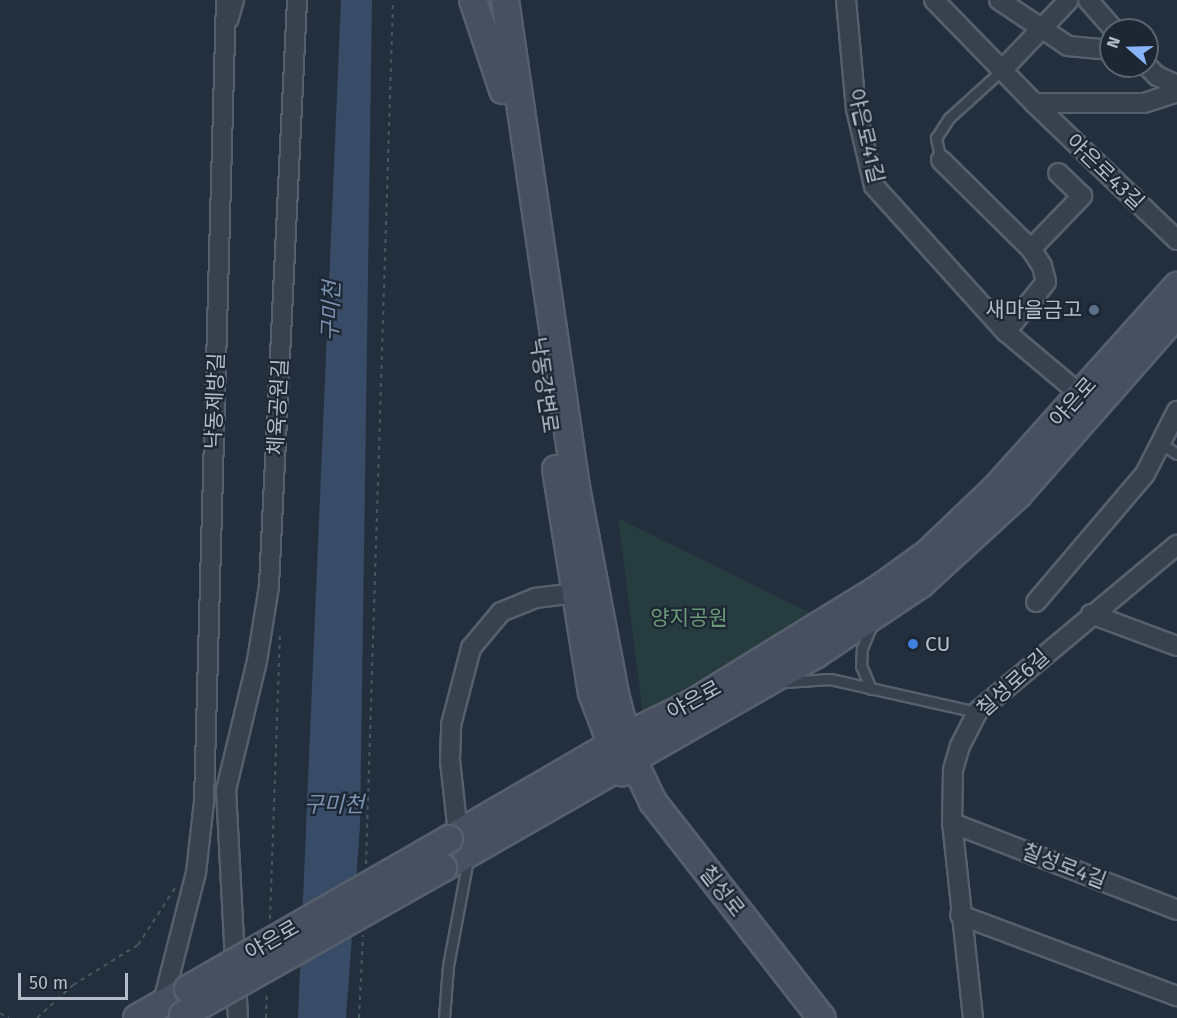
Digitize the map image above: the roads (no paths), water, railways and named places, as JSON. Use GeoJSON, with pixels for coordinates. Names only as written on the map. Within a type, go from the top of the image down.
{"type":"FeatureCollection","features":[{"type":"Feature","properties":{"kind":"main road"},"geometry":{"type":"LineString","coordinates":[[473,0],[502,90]]}},
{"type":"Feature","properties":{"kind":"main road","name":"낙동강변로"},"geometry":{"type":"LineString","coordinates":[[490,0],[574,593],[592,693],[625,753]]}},
{"type":"Feature","properties":{"kind":"main road","name":"낙동강변로"},"geometry":{"type":"LineString","coordinates":[[505,0],[576,488],[625,753]]}},
{"type":"Feature","properties":{"kind":"main road","name":"야은로"},"geometry":{"type":"LineString","coordinates":[[625,753],[691,704],[881,587],[928,553],[995,489],[1177,286]]}},
{"type":"Feature","properties":{"kind":"main road","name":"야은로"},"geometry":{"type":"LineString","coordinates":[[177,1013],[188,988],[625,753],[764,685],[876,616],[953,557],[1018,495],[1177,314]]}},
{"type":"Feature","properties":{"kind":"main road","name":"칠성로"},"geometry":{"type":"LineString","coordinates":[[625,753],[648,819],[803,1018]]}},
{"type":"Feature","properties":{"kind":"main road","name":"칠성로"},"geometry":{"type":"LineString","coordinates":[[625,753],[653,801],[822,1018]]}},
{"type":"Feature","properties":{"kind":"main road","name":"야은로"},"geometry":{"type":"LineString","coordinates":[[137,1018],[177,1013],[443,868],[458,842]]}},
{"type":"Feature","properties":{"kind":"street"},"geometry":{"type":"LineString","coordinates":[[214,0],[225,39]]}},
{"type":"Feature","properties":{"kind":"street","name":"낙동제방길"},"geometry":{"type":"LineString","coordinates":[[177,1013],[204,802],[226,0]]}},
{"type":"Feature","properties":{"kind":"street","name":"체육공원길"},"geometry":{"type":"LineString","coordinates":[[238,1018],[236,928],[226,809],[231,760],[257,661],[269,586],[297,0]]}},
{"type":"Feature","properties":{"kind":"street","name":"야은로41길"},"geometry":{"type":"LineString","coordinates":[[846,0],[855,109],[874,186],[1006,332],[1080,394]]}},
{"type":"Feature","properties":{"kind":"street","name":"야은로43길"},"geometry":{"type":"LineString","coordinates":[[934,0],[1034,103],[1177,240]]}},
{"type":"Feature","properties":{"kind":"street"},"geometry":{"type":"LineString","coordinates":[[999,0],[1068,46],[1099,49]]}},
{"type":"Feature","properties":{"kind":"street"},"geometry":{"type":"LineString","coordinates":[[1003,69],[1070,0]]}},
{"type":"Feature","properties":{"kind":"street"},"geometry":{"type":"LineString","coordinates":[[1088,0],[1104,18]]}},
{"type":"Feature","properties":{"kind":"street"},"geometry":{"type":"LineString","coordinates":[[1159,77],[1177,85]]}},
{"type":"Feature","properties":{"kind":"street","name":"야은로43길"},"geometry":{"type":"LineString","coordinates":[[1034,103],[1144,103],[1177,92]]}},
{"type":"Feature","properties":{"kind":"street"},"geometry":{"type":"LineString","coordinates":[[941,160],[1031,249],[1046,282],[1006,332]]}},
{"type":"Feature","properties":{"kind":"street"},"geometry":{"type":"LineString","coordinates":[[1031,249],[1082,196],[1058,174]]}},
{"type":"Feature","properties":{"kind":"street"},"geometry":{"type":"LineString","coordinates":[[1036,602],[1145,474],[1177,411]]}},
{"type":"Feature","properties":{"kind":"street","name":"칠성로6길"},"geometry":{"type":"LineString","coordinates":[[975,1018],[960,915],[952,823],[953,770],[976,712],[1091,614],[1177,545]]}},
{"type":"Feature","properties":{"kind":"street"},"geometry":{"type":"LineString","coordinates":[[458,842],[450,760],[452,725],[471,648],[492,620],[515,605],[574,593]]}},
{"type":"Feature","properties":{"kind":"street"},"geometry":{"type":"LineString","coordinates":[[1091,614],[1177,646]]}},
{"type":"Feature","properties":{"kind":"street"},"geometry":{"type":"LineString","coordinates":[[204,802],[226,809]]}},
{"type":"Feature","properties":{"kind":"street","name":"칠성로4길"},"geometry":{"type":"LineString","coordinates":[[952,823],[1177,910]]}},
{"type":"Feature","properties":{"kind":"street"},"geometry":{"type":"LineString","coordinates":[[960,915],[1177,996]]}},
{"type":"Feature","properties":{"kind":"lane"},"geometry":{"type":"LineString","coordinates":[[225,39],[238,0]]}},
{"type":"Feature","properties":{"kind":"lane"},"geometry":{"type":"LineString","coordinates":[[941,160],[936,138],[949,118],[1003,69]]}},
{"type":"Feature","properties":{"kind":"lane"},"geometry":{"type":"LineString","coordinates":[[1160,443],[1177,454]]}},
{"type":"Feature","properties":{"kind":"lane"},"geometry":{"type":"LineString","coordinates":[[871,689],[861,666],[862,648],[876,616]]}},
{"type":"Feature","properties":{"kind":"lane"},"geometry":{"type":"LineString","coordinates":[[764,685],[830,679],[976,712]]}},
{"type":"Feature","properties":{"kind":"lane"},"geometry":{"type":"LineString","coordinates":[[444,1018],[458,842]]}},
{"type":"Feature","properties":{"kind":"water","name":"구미천"},"geometry":{"type":"Polygon","coordinates":[[[341,0],[372,0],[360,826],[346,1018],[298,1018],[341,0]]]}},
{"type":"Feature","properties":{"kind":"place","name":"새마을금고"},"geometry":{"type":"Point","coordinates":[1094,310]}},
{"type":"Feature","properties":{"kind":"place","name":"CU"},"geometry":{"type":"Point","coordinates":[913,644]}},
{"type":"Feature","properties":{"kind":"park label","name":"양지공원"},"geometry":{"type":"Point","coordinates":[689,618]}}]}
